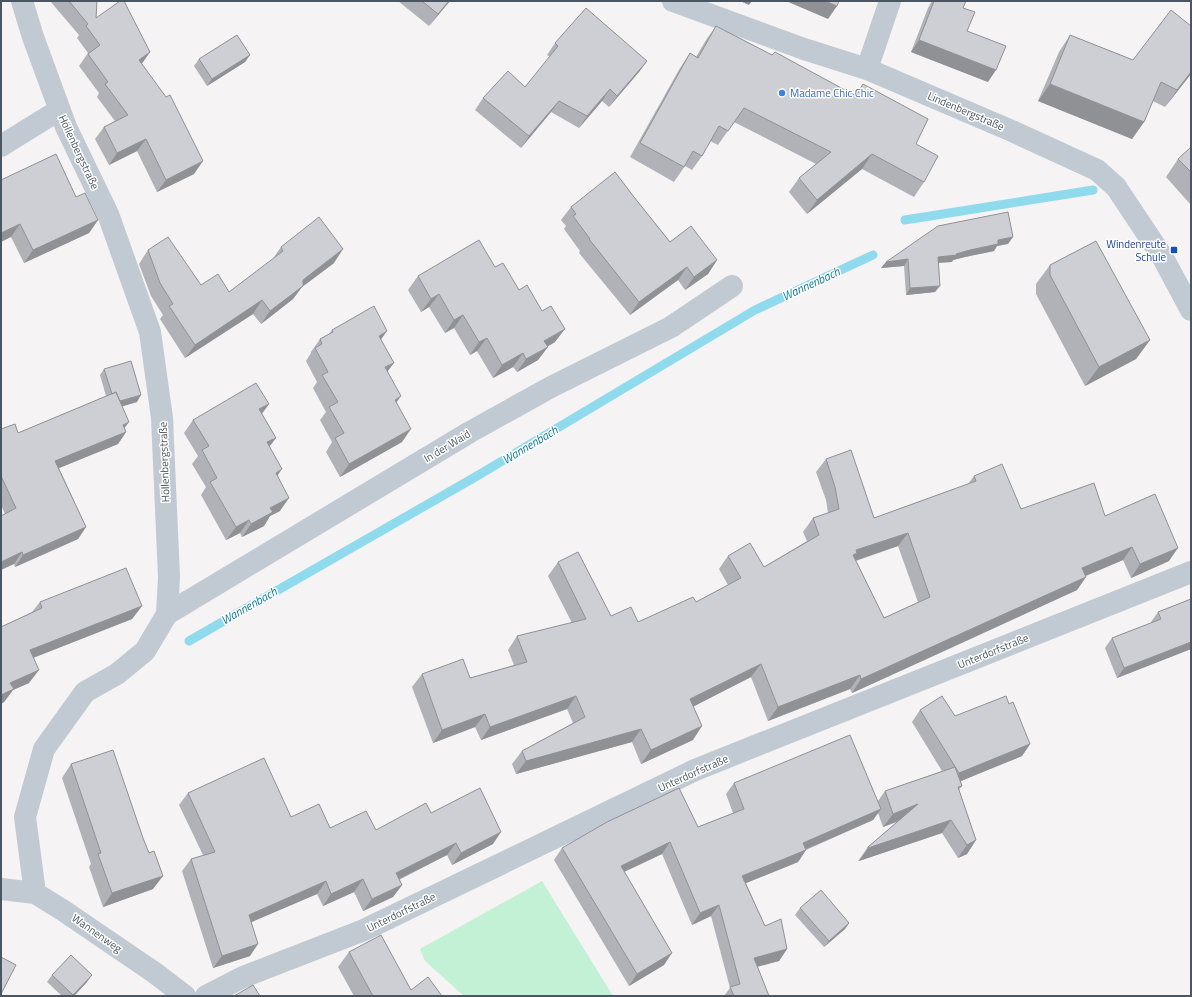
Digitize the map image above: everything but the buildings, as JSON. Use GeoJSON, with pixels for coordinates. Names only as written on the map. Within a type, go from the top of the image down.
{"type":"FeatureCollection","features":[{"type":"Feature","properties":{"kind":"street","name":"Höllenbergstraße"},"geometry":{"type":"LineString","coordinates":[[22,1],[33,37],[66,127],[108,214],[150,332],[162,418],[168,577],[167,614],[145,651],[117,674],[85,692],[44,749],[25,817],[35,893]]}},
{"type":"Feature","properties":{"kind":"street","name":"Lindenbergstraße"},"geometry":{"type":"LineString","coordinates":[[673,1],[804,49],[867,69],[1012,130],[1096,170],[1116,187],[1162,256],[1191,310]]}},
{"type":"Feature","properties":{"kind":"street"},"geometry":{"type":"LineString","coordinates":[[867,69],[890,1]]}},
{"type":"Feature","properties":{"kind":"street"},"geometry":{"type":"LineString","coordinates":[[1,146],[60,110]]}},
{"type":"Feature","properties":{"kind":"street","name":"In der Waid"},"geometry":{"type":"LineString","coordinates":[[167,614],[470,432],[551,387],[671,327],[732,286]]}},
{"type":"Feature","properties":{"kind":"street","name":"Unterdorfstraße"},"geometry":{"type":"LineString","coordinates":[[206,996],[242,977],[364,930],[695,770],[1191,572]]}},
{"type":"Feature","properties":{"kind":"street","name":"Wannenweg"},"geometry":{"type":"LineString","coordinates":[[1,889],[35,893],[155,973],[185,996]]}},
{"type":"Feature","properties":{"kind":"green space"},"geometry":{"type":"Polygon","coordinates":[[[542,881],[613,996],[464,996],[425,961],[420,949],[542,881]]]}},
{"type":"Feature","properties":{"kind":"waterway","name":"Wannenbach"},"geometry":{"type":"LineString","coordinates":[[905,220],[1093,190]]}},
{"type":"Feature","properties":{"kind":"waterway","name":"Wannenbach"},"geometry":{"type":"LineString","coordinates":[[189,641],[477,476],[755,310],[873,255]]}},
{"type":"Feature","properties":{"kind":"place","name":"Madame Chic Chic"},"geometry":{"type":"Point","coordinates":[782,93]}},
{"type":"Feature","properties":{"kind":"place","name":"Windenreute Schule"},"geometry":{"type":"Point","coordinates":[1174,250]}}]}
